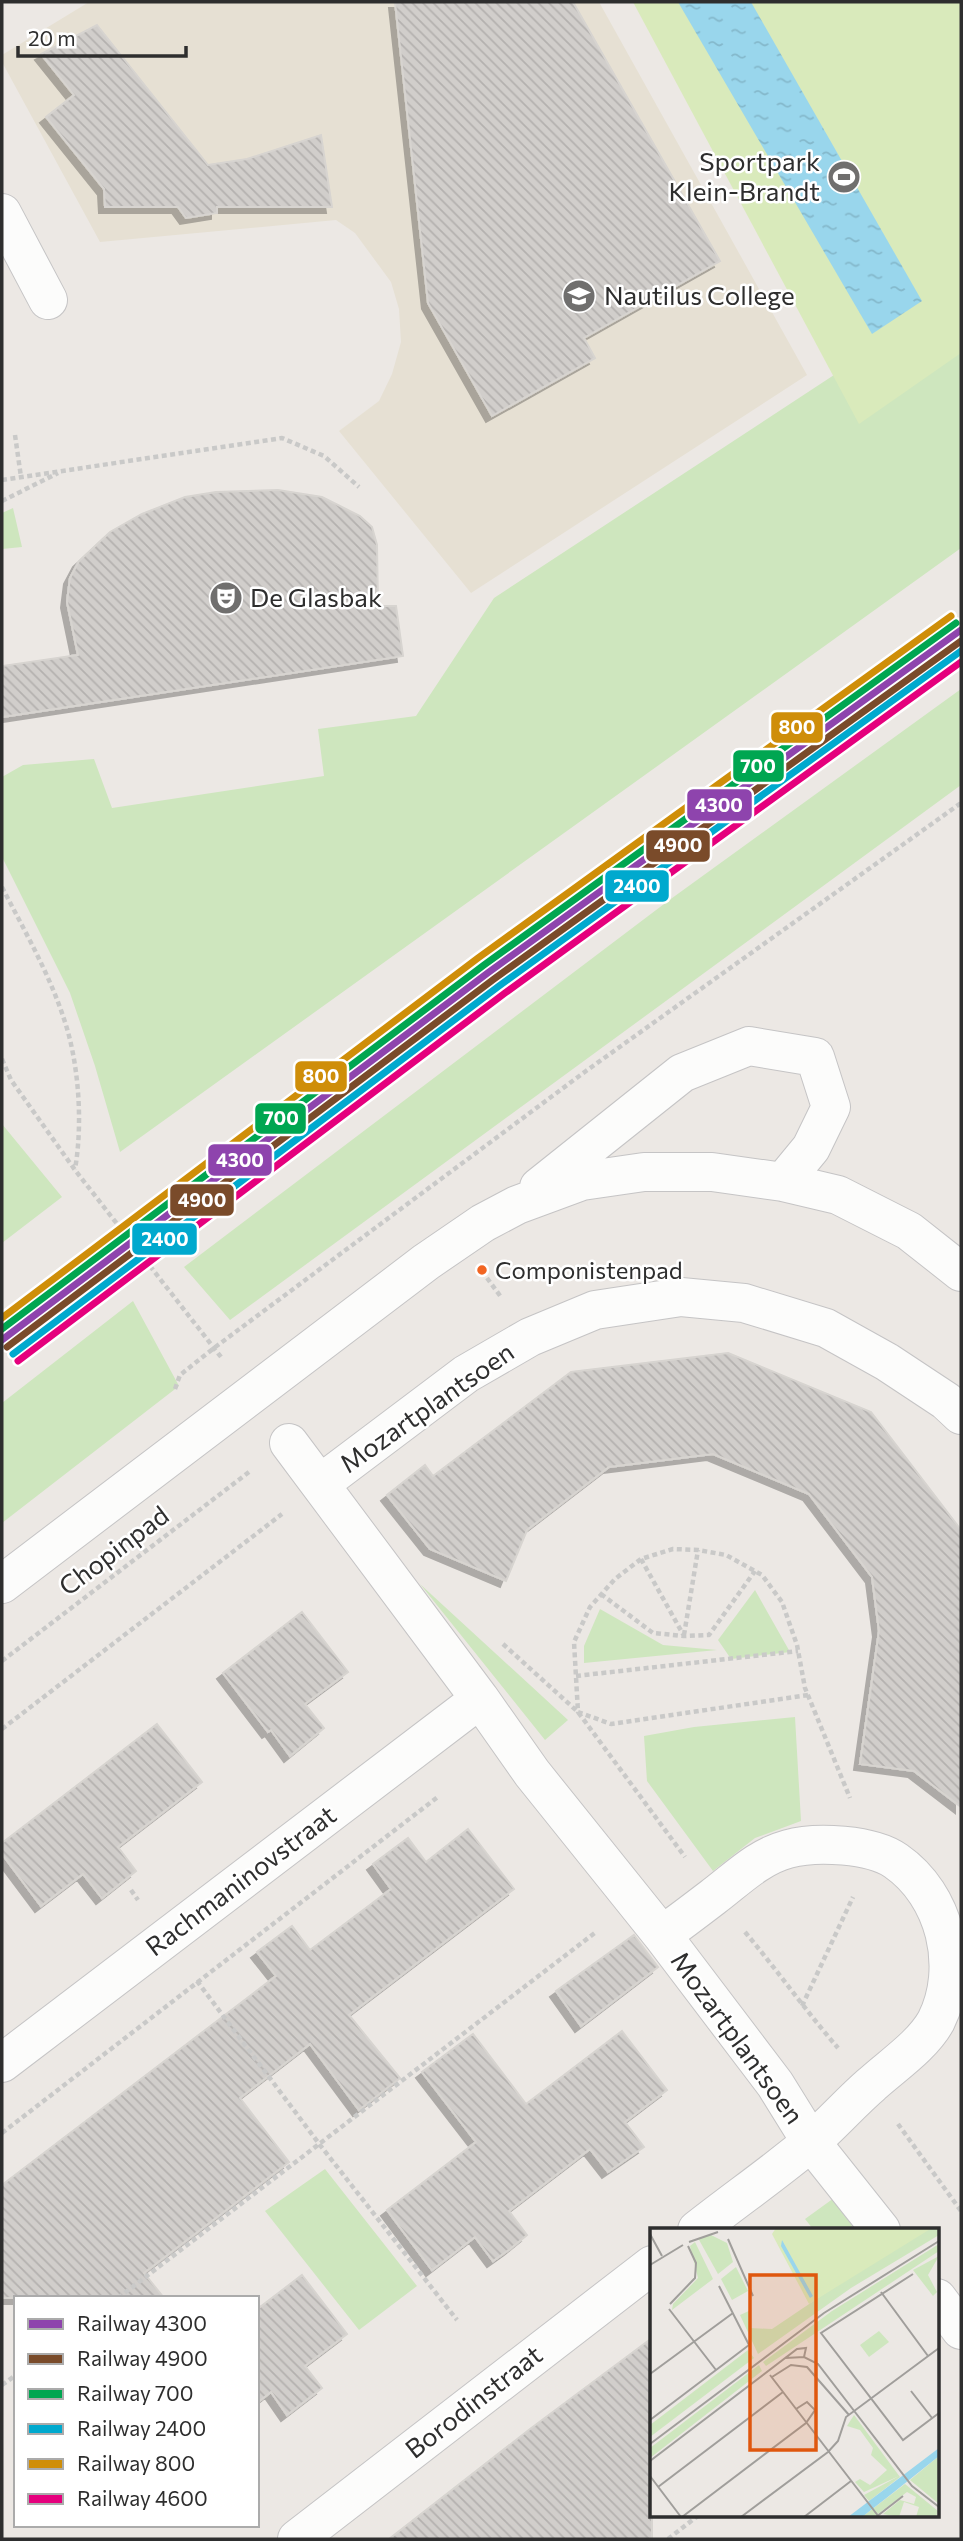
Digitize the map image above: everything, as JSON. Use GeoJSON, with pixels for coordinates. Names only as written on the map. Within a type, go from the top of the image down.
{"type":"FeatureCollection","features":[{"type":"Feature","properties":{"kind":"street"},"geometry":{"type":"LineString","coordinates":[[2,213],[48,300]]}},
{"type":"Feature","properties":{"kind":"street"},"geometry":{"type":"LineString","coordinates":[[517,1205],[682,1073],[749,1046],[815,1057],[831,1107],[811,1147],[783,1182]]}},
{"type":"Feature","properties":{"kind":"street"},"geometry":{"type":"LineString","coordinates":[[2,1584],[426,1262],[484,1223],[517,1205],[582,1181],[644,1172],[712,1172],[783,1182],[838,1195],[909,1231],[961,1272]]}},
{"type":"Feature","properties":{"kind":"street","name":"Mozartplantsoen"},"geometry":{"type":"LineString","coordinates":[[320,1484],[466,1374],[530,1338],[595,1310],[681,1297],[744,1303],[825,1328],[887,1362],[946,1401],[961,1415]]}},
{"type":"Feature","properties":{"kind":"street","name":"Mozartplantsoen"},"geometry":{"type":"LineString","coordinates":[[289,1443],[532,1773],[662,1935],[775,2084],[811,2142],[879,2228]]}},
{"type":"Feature","properties":{"kind":"street","name":"Rachmaninovstraat"},"geometry":{"type":"LineString","coordinates":[[2,2063],[480,1699]]}},
{"type":"Feature","properties":{"kind":"street","name":"Mozartplantsoen"},"geometry":{"type":"LineString","coordinates":[[662,1935],[755,1863],[787,1849],[825,1843],[863,1849],[895,1859],[925,1886],[943,1922],[951,1962],[945,1999],[936,2022],[911,2051],[870,2085],[811,2142]]}},
{"type":"Feature","properties":{"kind":"street"},"geometry":{"type":"LineString","coordinates":[[700,2228],[811,2142]]}},
{"type":"Feature","properties":{"kind":"street","name":"Borodinstraat"},"geometry":{"type":"LineString","coordinates":[[297,2539],[650,2267]]}},
{"type":"Feature","properties":{"kind":"street"},"geometry":{"type":"LineString","coordinates":[[939,2301],[961,2330]]}},
{"type":"Feature","properties":{"kind":"path"},"geometry":{"type":"LineString","coordinates":[[15,435],[21,477]]}},
{"type":"Feature","properties":{"kind":"path"},"geometry":{"type":"LineString","coordinates":[[2,480],[282,438],[324,456],[359,487]]}},
{"type":"Feature","properties":{"kind":"path"},"geometry":{"type":"LineString","coordinates":[[2,501],[62,471]]}},
{"type":"Feature","properties":{"kind":"path"},"geometry":{"type":"LineString","coordinates":[[180,1375],[586,1071],[961,803]]}},
{"type":"Feature","properties":{"kind":"path"},"geometry":{"type":"LineString","coordinates":[[2,887],[33,947],[65,1020],[78,1085],[79,1147],[75,1170]]}},
{"type":"Feature","properties":{"kind":"path"},"geometry":{"type":"LineString","coordinates":[[2,1059],[12,1080],[75,1170],[214,1348]]}},
{"type":"Feature","properties":{"kind":"path","name":"Chopinpad"},"geometry":{"type":"LineString","coordinates":[[2,1661],[250,1472]]}},
{"type":"Feature","properties":{"kind":"path"},"geometry":{"type":"LineString","coordinates":[[2,1729],[320,1484]]}},
{"type":"Feature","properties":{"kind":"path"},"geometry":{"type":"LineString","coordinates":[[578,1712],[574,1642],[590,1607],[615,1579],[641,1559],[673,1549],[698,1550],[726,1555],[762,1575],[782,1602],[798,1651],[808,1695],[865,1837],[859,1884],[802,2006]]}},
{"type":"Feature","properties":{"kind":"path"},"geometry":{"type":"LineString","coordinates":[[684,1636],[698,1550]]}},
{"type":"Feature","properties":{"kind":"path"},"geometry":{"type":"LineString","coordinates":[[641,1559],[684,1636]]}},
{"type":"Feature","properties":{"kind":"path"},"geometry":{"type":"LineString","coordinates":[[601,1594],[653,1633],[709,1635],[755,1571]]}},
{"type":"Feature","properties":{"kind":"path"},"geometry":{"type":"LineString","coordinates":[[500,1641],[578,1712],[714,1896],[769,1961],[802,2006],[870,2085],[961,2211]]}},
{"type":"Feature","properties":{"kind":"path"},"geometry":{"type":"LineString","coordinates":[[576,1676],[798,1651]]}},
{"type":"Feature","properties":{"kind":"path"},"geometry":{"type":"LineString","coordinates":[[578,1712],[611,1724],[808,1695]]}},
{"type":"Feature","properties":{"kind":"path","name":"Rachmaninovstraat"},"geometry":{"type":"LineString","coordinates":[[2,2133],[445,1792]]}},
{"type":"Feature","properties":{"kind":"path"},"geometry":{"type":"LineString","coordinates":[[131,1890],[320,2145],[457,2320]]}},
{"type":"Feature","properties":{"kind":"path"},"geometry":{"type":"LineString","coordinates":[[121,2296],[635,1902]]}},
{"type":"Feature","properties":{"kind":"path"},"geometry":{"type":"LineString","coordinates":[[668,2539],[698,2516]]}},
{"type":"Feature","properties":{"kind":"shaded area","name":"Nautilus College"},"geometry":{"type":"Polygon","coordinates":[[[89,2],[599,2],[807,375],[471,593],[339,431],[379,401],[392,374],[401,342],[399,309],[391,282],[355,233],[336,220],[100,242],[2,62],[2,55],[89,2]]]}},
{"type":"Feature","properties":{"kind":"green space","name":"Sportpark Klein-Brandt"},"geometry":{"type":"Polygon","coordinates":[[[633,2],[961,2],[961,353],[859,424],[633,2]]]}},
{"type":"Feature","properties":{"kind":"green space"},"geometry":{"type":"Polygon","coordinates":[[[832,2],[961,170],[961,548],[120,1152],[70,993],[2,857],[2,777],[23,765],[94,759],[112,808],[324,776],[318,729],[416,716],[494,598],[930,312],[832,2]]]}},
{"type":"Feature","properties":{"kind":"green space"},"geometry":{"type":"Polygon","coordinates":[[[13,508],[22,547],[2,549],[2,513],[13,508]]]}},
{"type":"Feature","properties":{"kind":"green space"},"geometry":{"type":"Polygon","coordinates":[[[961,689],[961,785],[230,1320],[184,1267],[668,901],[961,689]]]}},
{"type":"Feature","properties":{"kind":"green space"},"geometry":{"type":"Polygon","coordinates":[[[2,1124],[62,1197],[2,1243],[2,1124]]]}},
{"type":"Feature","properties":{"kind":"green space"},"geometry":{"type":"Polygon","coordinates":[[[133,1301],[179,1386],[2,1523],[2,1403],[133,1301]]]}},
{"type":"Feature","properties":{"kind":"green space"},"geometry":{"type":"Polygon","coordinates":[[[420,1584],[568,1720],[545,1740],[420,1584]]]}},
{"type":"Feature","properties":{"kind":"green space"},"geometry":{"type":"Polygon","coordinates":[[[755,1590],[790,1652],[731,1659],[718,1640],[755,1590]]]}},
{"type":"Feature","properties":{"kind":"green space"},"geometry":{"type":"Polygon","coordinates":[[[600,1609],[663,1645],[717,1650],[584,1663],[584,1646],[600,1609]]]}},
{"type":"Feature","properties":{"kind":"green space"},"geometry":{"type":"Polygon","coordinates":[[[795,1717],[801,1821],[755,1838],[713,1871],[647,1781],[644,1736],[694,1727],[795,1717]]]}},
{"type":"Feature","properties":{"kind":"green space"},"geometry":{"type":"Polygon","coordinates":[[[325,2169],[417,2286],[359,2330],[265,2211],[325,2169]]]}},
{"type":"Feature","properties":{"kind":"green space"},"geometry":{"type":"Polygon","coordinates":[[[834,2198],[853,2228],[812,2228],[805,2219],[834,2198]]]}},
{"type":"Feature","properties":{"kind":"water"},"geometry":{"type":"Polygon","coordinates":[[[678,2],[751,2],[922,301],[872,334],[678,2]]]}},
{"type":"Feature","properties":{"kind":"building"},"geometry":{"type":"Polygon","coordinates":[[[395,2],[573,2],[720,261],[584,338],[595,358],[492,416],[428,303],[395,2]]]}},
{"type":"Feature","properties":{"kind":"building"},"geometry":{"type":"Polygon","coordinates":[[[97,25],[208,165],[247,159],[321,135],[332,207],[217,207],[217,213],[186,218],[178,207],[105,207],[104,189],[46,117],[74,95],[41,54],[97,25]]]}},
{"type":"Feature","properties":{"kind":"building"},"geometry":{"type":"Polygon","coordinates":[[[278,490],[322,497],[360,516],[372,527],[377,545],[378,606],[396,606],[403,656],[2,717],[2,666],[78,655],[67,602],[70,578],[79,561],[110,532],[142,514],[185,497],[216,492],[278,490]]]}},
{"type":"Feature","properties":{"kind":"building"},"geometry":{"type":"Polygon","coordinates":[[[728,1353],[871,1412],[961,1530],[961,1807],[914,1771],[860,1764],[879,1631],[872,1577],[809,1494],[713,1454],[609,1467],[527,1530],[506,1581],[430,1549],[387,1495],[425,1465],[433,1476],[571,1372],[728,1353]]]}},
{"type":"Feature","properties":{"kind":"building"},"geometry":{"type":"Polygon","coordinates":[[[302,1612],[348,1672],[305,1704],[324,1728],[290,1756],[223,1673],[302,1612]]]}},
{"type":"Feature","properties":{"kind":"building"},"geometry":{"type":"Polygon","coordinates":[[[157,1724],[202,1782],[118,1847],[136,1871],[102,1898],[83,1874],[41,1906],[2,1854],[2,1843],[157,1724]]]}},
{"type":"Feature","properties":{"kind":"building"},"geometry":{"type":"Polygon","coordinates":[[[468,1829],[514,1889],[349,2015],[400,2078],[359,2110],[310,2044],[240,2098],[289,2162],[144,2273],[162,2296],[2,2298],[2,2185],[276,1976],[257,1952],[292,1926],[310,1950],[391,1889],[373,1864],[408,1838],[426,1862],[468,1829]]]}},
{"type":"Feature","properties":{"kind":"building"},"geometry":{"type":"Polygon","coordinates":[[[634,1935],[658,1967],[581,2026],[556,1991],[634,1935]]]}},
{"type":"Feature","properties":{"kind":"building"},"geometry":{"type":"Polygon","coordinates":[[[622,2031],[667,2090],[625,2122],[644,2147],[608,2172],[590,2149],[509,2211],[527,2235],[510,2249],[493,2261],[475,2237],[432,2270],[387,2210],[476,2142],[422,2072],[473,2034],[526,2104],[622,2031]]]}},
{"type":"Feature","properties":{"kind":"building"},"geometry":{"type":"Polygon","coordinates":[[[302,2275],[347,2334],[305,2366],[322,2388],[287,2415],[271,2392],[259,2401],[260,2307],[302,2275]]]}},
{"type":"Feature","properties":{"kind":"building"},"geometry":{"type":"Polygon","coordinates":[[[650,2339],[652,2539],[389,2539],[650,2339]]]}},
{"type":"Feature","properties":{"kind":"rail line","name":"800"},"geometry":{"type":"LineString","coordinates":[[2,1318],[478,958],[951,616]]}},
{"type":"Feature","properties":{"kind":"rail line","name":"700"},"geometry":{"type":"LineString","coordinates":[[2,1329],[484,965],[956,623]]}},
{"type":"Feature","properties":{"kind":"rail line","name":"4300"},"geometry":{"type":"LineString","coordinates":[[2,1340],[489,972],[961,630]]}},
{"type":"Feature","properties":{"kind":"rail line","name":"4900"},"geometry":{"type":"LineString","coordinates":[[7,1347],[494,979],[961,641]]}},
{"type":"Feature","properties":{"kind":"rail line","name":"2400"},"geometry":{"type":"LineString","coordinates":[[13,1354],[499,986],[961,651]]}},
{"type":"Feature","properties":{"kind":"rail line","name":"4600"},"geometry":{"type":"LineString","coordinates":[[18,1361],[505,993],[961,662]]}},
{"type":"Feature","properties":{"kind":"place","name":"Sportpark Klein-Brandt"},"geometry":{"type":"Point","coordinates":[844,177]}},
{"type":"Feature","properties":{"kind":"place","name":"Nautilus College"},"geometry":{"type":"Point","coordinates":[579,296]}},
{"type":"Feature","properties":{"kind":"place","name":"De Glasbak"},"geometry":{"type":"Point","coordinates":[226,598]}},
{"type":"Feature","properties":{"kind":"place","name":"Componistenpad"},"geometry":{"type":"Point","coordinates":[482,1270]}}]}
